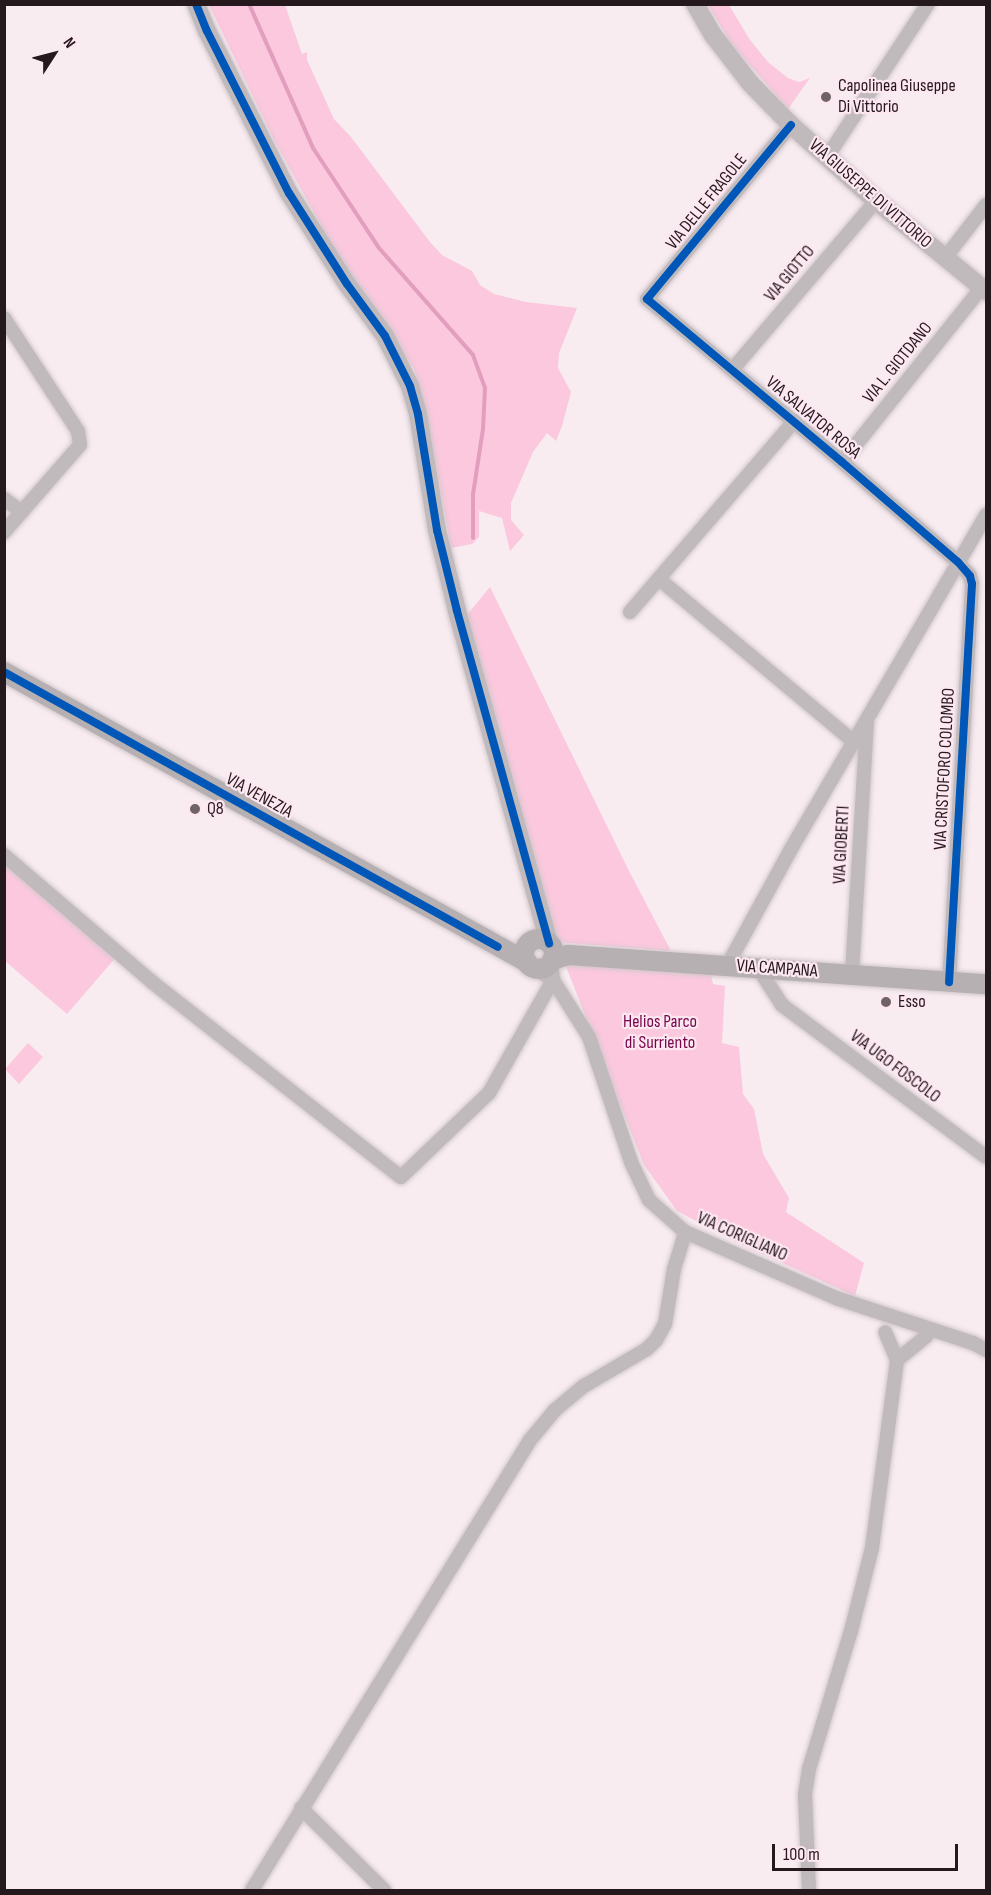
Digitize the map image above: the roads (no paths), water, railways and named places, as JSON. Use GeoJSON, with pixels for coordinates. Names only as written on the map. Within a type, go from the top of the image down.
{"type":"FeatureCollection","features":[{"type":"Feature","properties":{"kind":"main road","name":"VIA VENEZIA"},"geometry":{"type":"LineString","coordinates":[[4,672],[498,947]]}},
{"type":"Feature","properties":{"kind":"main road","name":"VIA CAMPANA"},"geometry":{"type":"LineString","coordinates":[[498,947],[546,956],[987,984]]}},
{"type":"Feature","properties":{"kind":"street"},"geometry":{"type":"LineString","coordinates":[[4,855],[152,982],[401,1177],[489,1093],[546,956],[541,919],[437,530],[418,414],[410,386],[385,336],[347,284],[288,194],[207,31],[196,4]]}},
{"type":"Feature","properties":{"kind":"street","name":"VIA GIUSEPPE DI VITTORIO"},"geometry":{"type":"LineString","coordinates":[[695,4],[713,35],[750,83],[791,125],[876,201],[984,289]]}},
{"type":"Feature","properties":{"kind":"street"},"geometry":{"type":"LineString","coordinates":[[827,157],[928,4]]}},
{"type":"Feature","properties":{"kind":"street","name":"VIA DELLE FRAGOLE"},"geometry":{"type":"LineString","coordinates":[[647,299],[791,125]]}},
{"type":"Feature","properties":{"kind":"street","name":"VIA GIOTTO"},"geometry":{"type":"LineString","coordinates":[[732,370],[876,201]]}},
{"type":"Feature","properties":{"kind":"street"},"geometry":{"type":"LineString","coordinates":[[945,258],[987,205]]}},
{"type":"Feature","properties":{"kind":"street","name":"VIA L. GIOTDANO"},"geometry":{"type":"LineString","coordinates":[[842,462],[984,289]]}},
{"type":"Feature","properties":{"kind":"street","name":"VIA SALVATOR ROSA"},"geometry":{"type":"LineString","coordinates":[[647,299],[958,562]]}},
{"type":"Feature","properties":{"kind":"street"},"geometry":{"type":"LineString","coordinates":[[4,318],[78,431],[80,445],[4,532]]}},
{"type":"Feature","properties":{"kind":"street","name":"VIA SALVATOR ROSA"},"geometry":{"type":"LineString","coordinates":[[630,612],[794,421]]}},
{"type":"Feature","properties":{"kind":"street"},"geometry":{"type":"LineString","coordinates":[[4,499],[22,512]]}},
{"type":"Feature","properties":{"kind":"street"},"geometry":{"type":"LineString","coordinates":[[723,966],[987,515]]}},
{"type":"Feature","properties":{"kind":"street","name":"VIA CRISTOFORO COLOMBO"},"geometry":{"type":"LineString","coordinates":[[949,982],[972,584],[970,576],[958,562]]}},
{"type":"Feature","properties":{"kind":"street"},"geometry":{"type":"LineString","coordinates":[[659,579],[854,742]]}},
{"type":"Feature","properties":{"kind":"street","name":"VIA GIOBERTI"},"geometry":{"type":"LineString","coordinates":[[852,974],[867,719]]}},
{"type":"Feature","properties":{"kind":"street","name":"VIA CORIGLIANO"},"geometry":{"type":"LineString","coordinates":[[546,956],[589,1037],[631,1162],[649,1200],[685,1232],[836,1298],[973,1343],[987,1350]]}},
{"type":"Feature","properties":{"kind":"street","name":"VIA UGO FOSCOLO"},"geometry":{"type":"LineString","coordinates":[[758,968],[782,1005],[987,1157]]}},
{"type":"Feature","properties":{"kind":"street"},"geometry":{"type":"LineString","coordinates":[[252,1890],[530,1440],[555,1410],[584,1386],[647,1349],[656,1340],[664,1324],[674,1269],[685,1232]]}},
{"type":"Feature","properties":{"kind":"street"},"geometry":{"type":"LineString","coordinates":[[809,1890],[805,1794],[809,1769],[864,1586],[872,1548],[897,1360],[885,1332]]}},
{"type":"Feature","properties":{"kind":"street"},"geometry":{"type":"LineString","coordinates":[[897,1360],[927,1336]]}},
{"type":"Feature","properties":{"kind":"street"},"geometry":{"type":"LineString","coordinates":[[301,1808],[384,1890]]}},
{"type":"Feature","properties":{"kind":"waterway"},"geometry":{"type":"LineString","coordinates":[[249,4],[313,148],[379,248],[473,355],[485,388],[483,429],[473,494],[473,538]]}},
{"type":"Feature","properties":{"kind":"place","name":"Capolinea Giuseppe Di Vittorio"},"geometry":{"type":"Point","coordinates":[826,97]}},
{"type":"Feature","properties":{"kind":"place","name":"Q8"},"geometry":{"type":"Point","coordinates":[195,809]}},
{"type":"Feature","properties":{"kind":"place","name":"Esso"},"geometry":{"type":"Point","coordinates":[886,1002]}},
{"type":"Feature","properties":{"kind":"park label","name":"Helios Parco di Surriento"},"geometry":{"type":"Point","coordinates":[660,1033]}}]}
